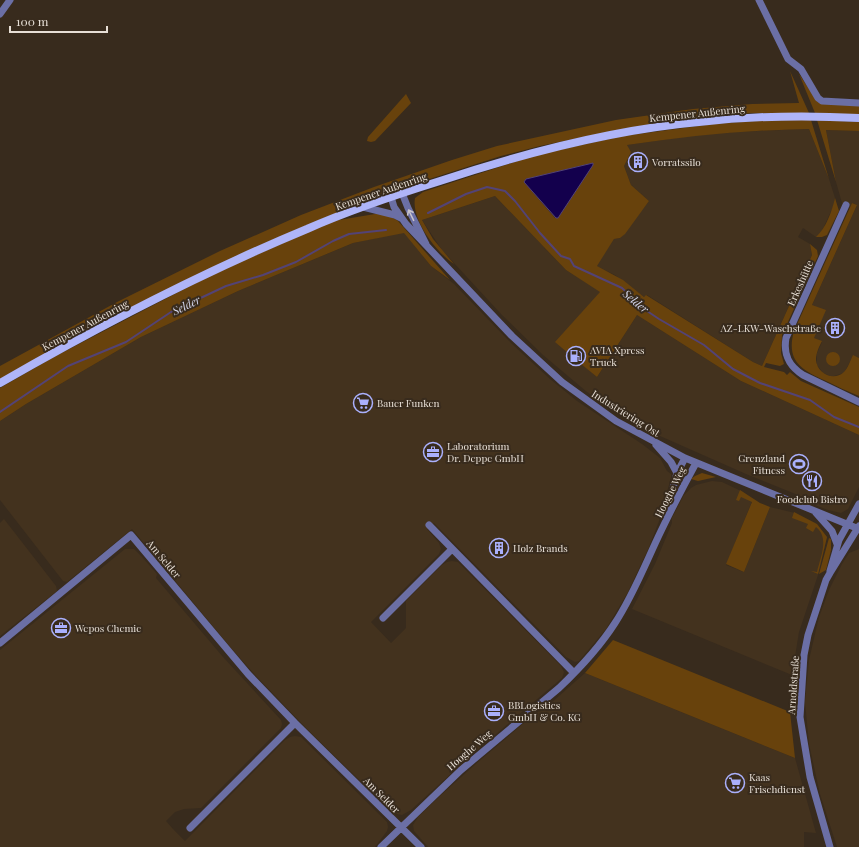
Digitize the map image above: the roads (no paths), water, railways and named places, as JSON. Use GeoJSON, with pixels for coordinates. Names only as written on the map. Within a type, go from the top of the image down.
{"type":"FeatureCollection","features":[{"type":"Feature","properties":{"kind":"main road","name":"Kempener Außenring"},"geometry":{"type":"LineString","coordinates":[[0,383],[99,328],[168,292],[307,228],[402,193],[512,158],[603,136],[699,122],[753,117],[825,116],[859,118]]}},
{"type":"Feature","properties":{"kind":"street"},"geometry":{"type":"LineString","coordinates":[[0,14],[10,0]]}},
{"type":"Feature","properties":{"kind":"street"},"geometry":{"type":"LineString","coordinates":[[760,0],[788,59],[801,69],[818,98],[822,101],[859,103]]}},
{"type":"Feature","properties":{"kind":"street","name":"Industriering Ost"},"geometry":{"type":"LineString","coordinates":[[402,193],[428,247]]}},
{"type":"Feature","properties":{"kind":"street","name":"Industriering Ost"},"geometry":{"type":"LineString","coordinates":[[391,197],[394,207],[401,218],[512,336],[562,382],[616,421],[652,442],[696,463],[816,513],[858,528]]}},
{"type":"Feature","properties":{"kind":"street","name":"Erkeshütte"},"geometry":{"type":"LineString","coordinates":[[846,205],[786,338],[785,351],[787,358],[795,370],[859,402]]}},
{"type":"Feature","properties":{"kind":"street"},"geometry":{"type":"LineString","coordinates":[[363,207],[395,215],[401,218]]}},
{"type":"Feature","properties":{"kind":"street","name":"Hooghe Weg"},"geometry":{"type":"LineString","coordinates":[[652,442],[671,462],[677,473]]}},
{"type":"Feature","properties":{"kind":"street","name":"Hooghe Weg"},"geometry":{"type":"LineString","coordinates":[[662,530],[677,473],[686,458]]}},
{"type":"Feature","properties":{"kind":"street","name":"Hooghe Weg"},"geometry":{"type":"LineString","coordinates":[[381,847],[461,770],[559,688],[596,649],[629,599],[696,463]]}},
{"type":"Feature","properties":{"kind":"street"},"geometry":{"type":"LineString","coordinates":[[847,525],[859,504]]}},
{"type":"Feature","properties":{"kind":"street"},"geometry":{"type":"LineString","coordinates":[[816,513],[832,531],[837,544]]}},
{"type":"Feature","properties":{"kind":"street"},"geometry":{"type":"LineString","coordinates":[[429,525],[574,673]]}},
{"type":"Feature","properties":{"kind":"street","name":"Arnoldstraße"},"geometry":{"type":"LineString","coordinates":[[830,573],[837,544],[847,525]]}},
{"type":"Feature","properties":{"kind":"street","name":"Arnoldstraße"},"geometry":{"type":"LineString","coordinates":[[830,847],[810,777],[800,717],[803,662],[808,635],[830,573],[858,528]]}},
{"type":"Feature","properties":{"kind":"street","name":"Am Selder"},"geometry":{"type":"LineString","coordinates":[[0,643],[131,535],[228,652],[295,723],[421,847]]}},
{"type":"Feature","properties":{"kind":"street"},"geometry":{"type":"LineString","coordinates":[[383,618],[452,549]]}},
{"type":"Feature","properties":{"kind":"street"},"geometry":{"type":"LineString","coordinates":[[190,828],[295,723]]}},
{"type":"Feature","properties":{"kind":"waterway","name":"Selder"},"geometry":{"type":"LineString","coordinates":[[428,213],[466,194],[487,187],[505,191],[561,256],[570,259],[574,266],[622,288],[644,309],[704,345],[733,369],[760,383],[810,400],[834,417],[859,427]]}},
{"type":"Feature","properties":{"kind":"waterway","name":"Selder"},"geometry":{"type":"LineString","coordinates":[[0,412],[68,366],[126,342],[171,312],[226,286],[263,275],[296,262],[333,241],[349,234],[386,230]]}},
{"type":"Feature","properties":{"kind":"place","name":"Vorratssilo"},"geometry":{"type":"Point","coordinates":[638,162]}},
{"type":"Feature","properties":{"kind":"place","name":"AZ-LKW-Waschstraße"},"geometry":{"type":"Point","coordinates":[835,328]}},
{"type":"Feature","properties":{"kind":"place","name":"AVIA Xpress Truck"},"geometry":{"type":"Point","coordinates":[576,356]}},
{"type":"Feature","properties":{"kind":"place","name":"Bauer Funken"},"geometry":{"type":"Point","coordinates":[363,403]}},
{"type":"Feature","properties":{"kind":"place","name":"Laboratorium Dr. Deppe GmbH"},"geometry":{"type":"Point","coordinates":[433,452]}},
{"type":"Feature","properties":{"kind":"place","name":"Grenzland Fitness"},"geometry":{"type":"Point","coordinates":[799,464]}},
{"type":"Feature","properties":{"kind":"place","name":"Foodclub Bistro"},"geometry":{"type":"Point","coordinates":[812,481]}},
{"type":"Feature","properties":{"kind":"place","name":"Holz Brands"},"geometry":{"type":"Point","coordinates":[499,548]}},
{"type":"Feature","properties":{"kind":"place","name":"Wepos Chemie"},"geometry":{"type":"Point","coordinates":[61,628]}},
{"type":"Feature","properties":{"kind":"place","name":"BBLogistics GmbH & Co. KG"},"geometry":{"type":"Point","coordinates":[494,711]}},
{"type":"Feature","properties":{"kind":"place","name":"Kaas Frischdienst"},"geometry":{"type":"Point","coordinates":[735,783]}}]}
